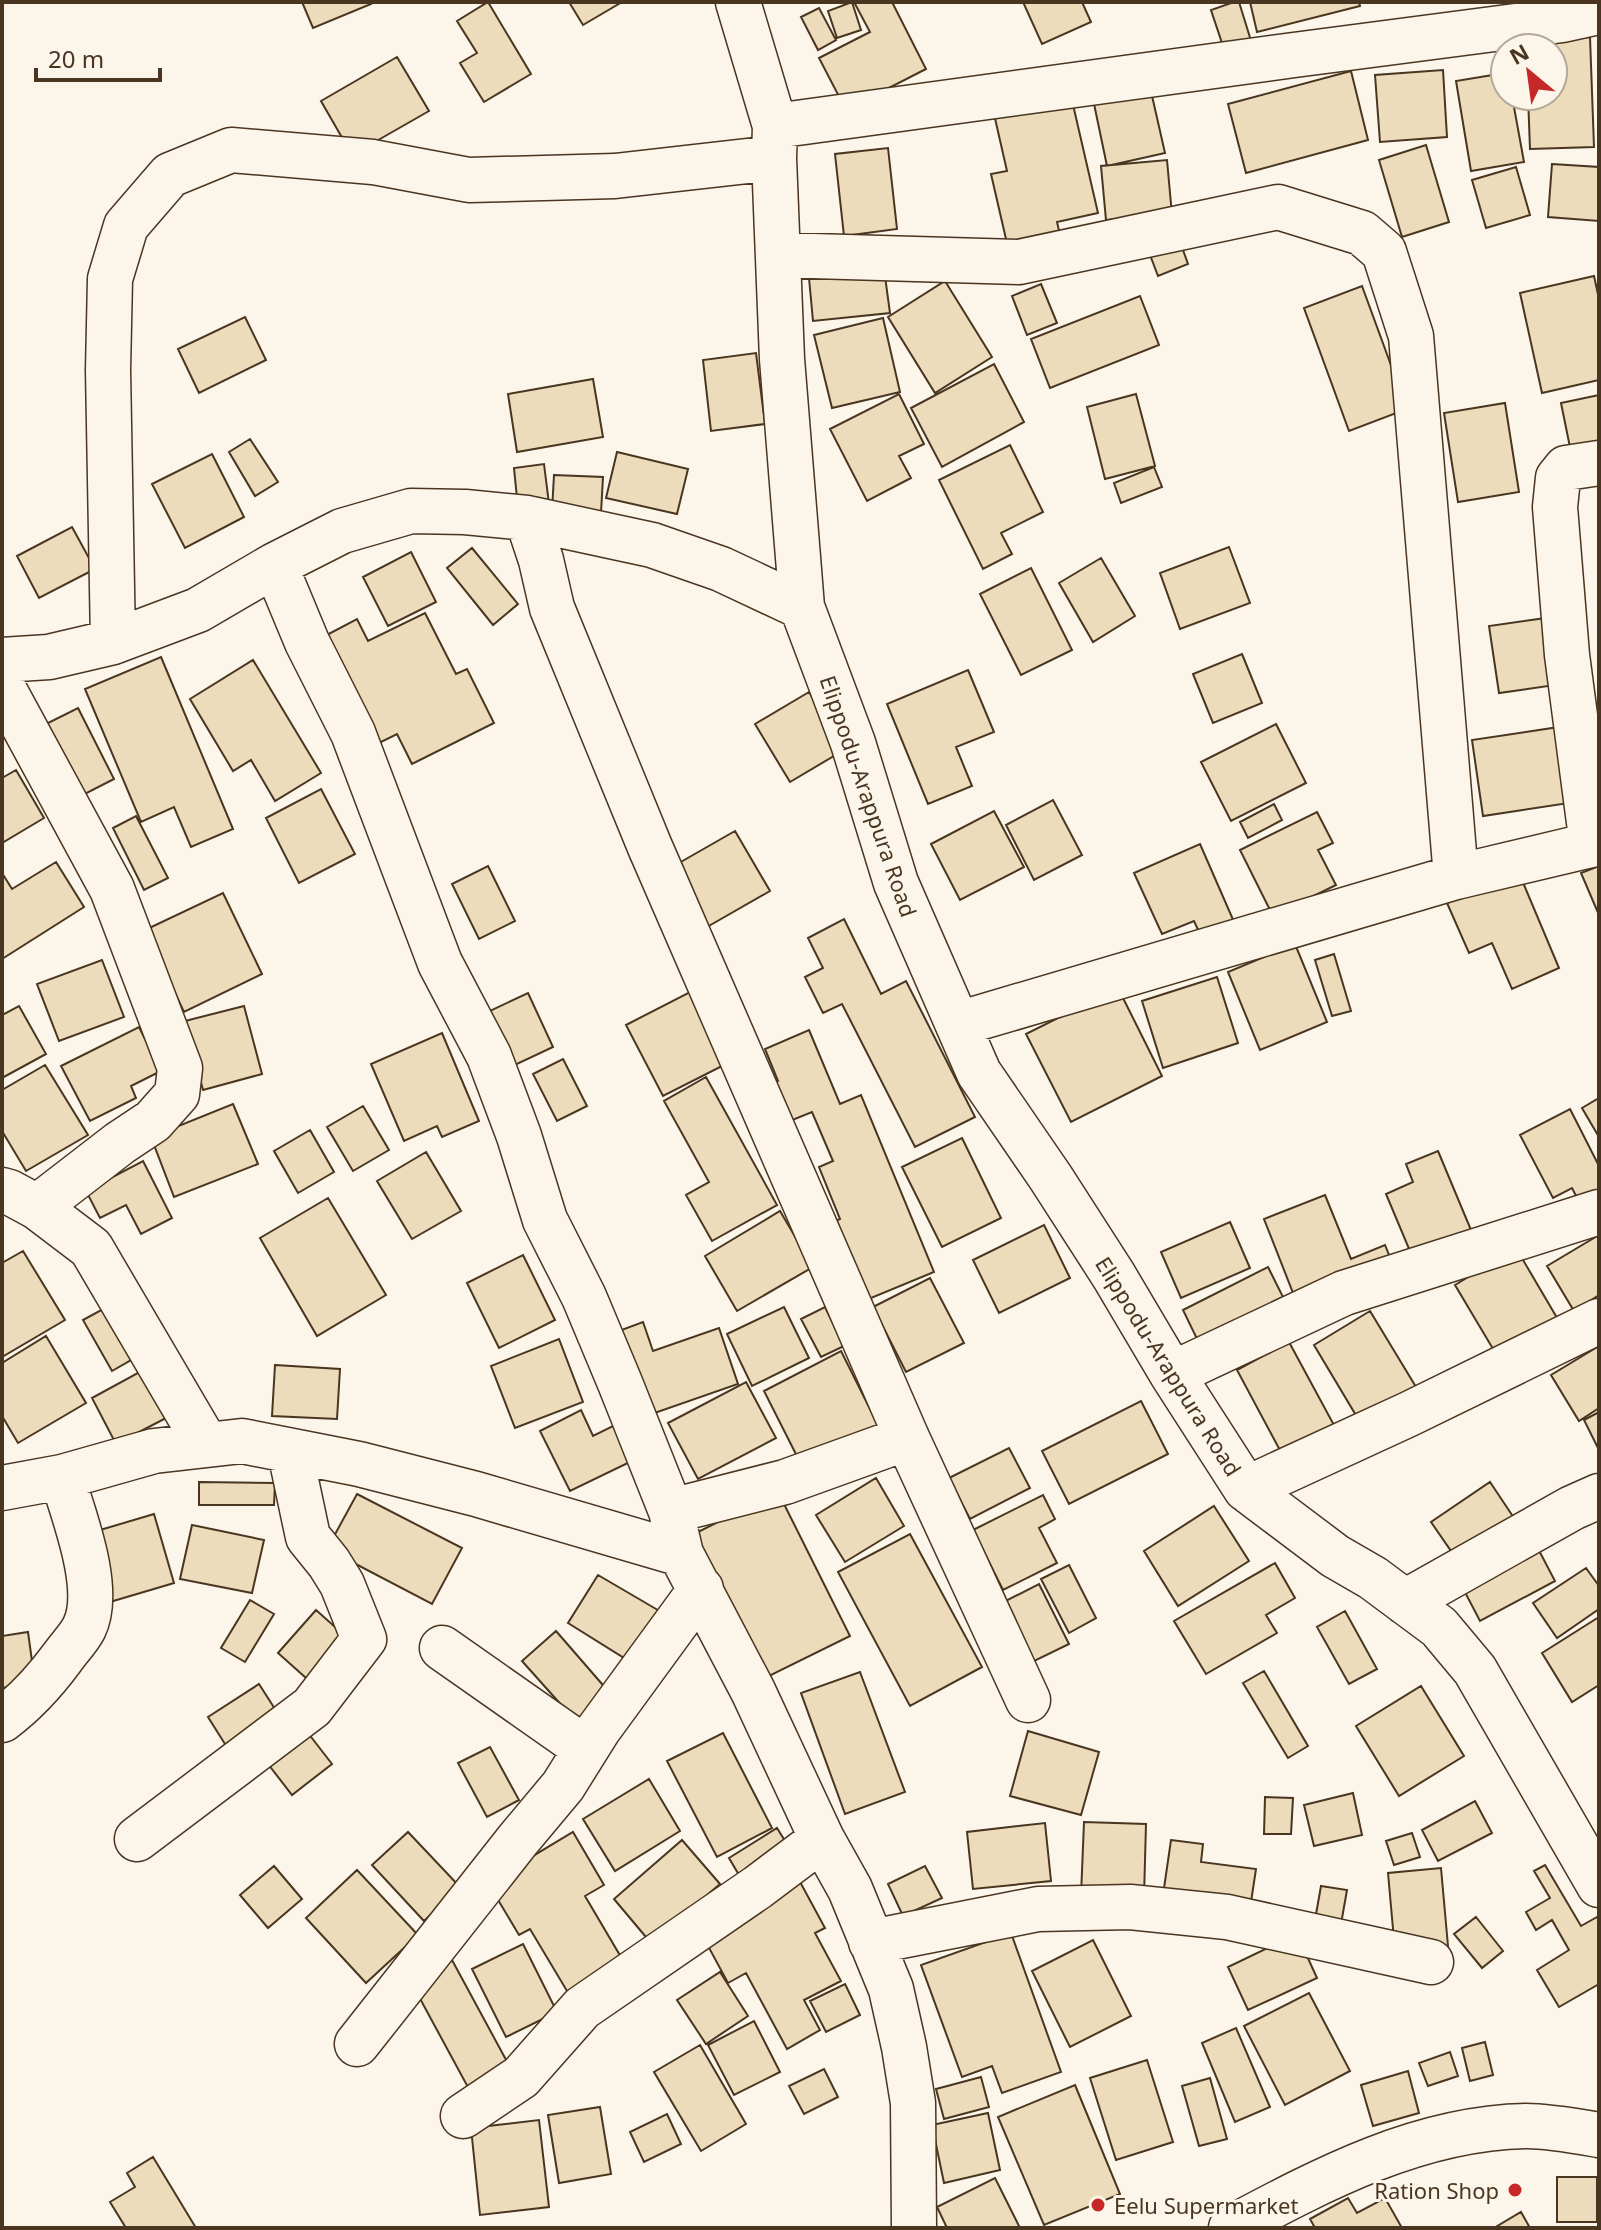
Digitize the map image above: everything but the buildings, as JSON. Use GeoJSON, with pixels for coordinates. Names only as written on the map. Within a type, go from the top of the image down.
{"type":"FeatureCollection","features":[{"type":"Feature","properties":{"kind":"street","name":"Elippodu-Arappura Road"},"geometry":{"type":"LineString","coordinates":[[738,2],[775,142],[782,359],[802,607],[853,743],[896,883],[979,1073],[1106,1264],[1246,1489],[1335,1556],[1373,1578],[1439,1627],[1475,1670],[1599,1885]]}},
{"type":"Feature","properties":{"kind":"street"},"geometry":{"type":"LineString","coordinates":[[113,642],[108,370],[110,279],[126,226],[170,175],[231,150],[373,162],[469,180],[615,176],[775,142],[1278,57],[1562,20],[1599,12]]}},
{"type":"Feature","properties":{"kind":"street"},"geometry":{"type":"LineString","coordinates":[[778,255],[1019,262],[1278,207],[1362,233],[1384,252],[1411,336],[1456,877]]}},
{"type":"Feature","properties":{"kind":"street"},"geometry":{"type":"LineString","coordinates":[[958,1024],[1456,877],[1596,844],[1567,655],[1555,507],[1558,478],[1566,468],[1599,463]]}},
{"type":"Feature","properties":{"kind":"street"},"geometry":{"type":"LineString","coordinates":[[2,660],[49,657],[113,642],[198,610],[275,565],[342,531],[411,511],[527,518],[652,545],[721,569],[802,607]]}},
{"type":"Feature","properties":{"kind":"street"},"geometry":{"type":"LineString","coordinates":[[527,518],[552,608],[645,833],[907,1438],[1028,1700]]}},
{"type":"Feature","properties":{"kind":"street"},"geometry":{"type":"LineString","coordinates":[[275,565],[307,642],[353,733],[440,963],[489,1056],[519,1136],[545,1220],[584,1297],[671,1511],[691,1572],[753,1691],[822,1839],[850,1889],[891,1989],[913,2103],[914,2228]]}},
{"type":"Feature","properties":{"kind":"street"},"geometry":{"type":"LineString","coordinates":[[2,686],[112,889],[180,1068],[177,1094],[153,1121],[20,1199],[91,1248],[206,1444]]}},
{"type":"Feature","properties":{"kind":"street"},"geometry":{"type":"LineString","coordinates":[[1172,1374],[1344,1293],[1599,1212]]}},
{"type":"Feature","properties":{"kind":"street"},"geometry":{"type":"LineString","coordinates":[[1246,1489],[1599,1321]]}},
{"type":"Feature","properties":{"kind":"street"},"geometry":{"type":"LineString","coordinates":[[671,1511],[785,1482],[907,1438]]}},
{"type":"Feature","properties":{"kind":"street"},"geometry":{"type":"LineString","coordinates":[[2,1488],[62,1477],[154,1451],[242,1441],[359,1464],[461,1490],[691,1572]]}},
{"type":"Feature","properties":{"kind":"street"},"geometry":{"type":"LineString","coordinates":[[137,1839],[312,1707],[364,1639],[342,1584],[308,1537],[290,1452]]}},
{"type":"Feature","properties":{"kind":"street"},"geometry":{"type":"LineString","coordinates":[[2,1720],[51,1673],[85,1627],[90,1603],[88,1564],[62,1477]]}},
{"type":"Feature","properties":{"kind":"street"},"geometry":{"type":"LineString","coordinates":[[1405,1602],[1572,1508],[1599,1496]]}},
{"type":"Feature","properties":{"kind":"street"},"geometry":{"type":"LineString","coordinates":[[357,2044],[563,1786],[691,1572]]}},
{"type":"Feature","properties":{"kind":"street"},"geometry":{"type":"LineString","coordinates":[[442,1648],[586,1749]]}},
{"type":"Feature","properties":{"kind":"street"},"geometry":{"type":"LineString","coordinates":[[463,2116],[521,2077],[582,2008],[822,1839]]}},
{"type":"Feature","properties":{"kind":"street"},"geometry":{"type":"LineString","coordinates":[[871,1942],[1038,1909],[1130,1907],[1227,1917],[1431,1962]]}},
{"type":"Feature","properties":{"kind":"street"},"geometry":{"type":"LineString","coordinates":[[1231,2228],[1373,2158],[1456,2134],[1527,2126],[1599,2135]]}},
{"type":"Feature","properties":{"kind":"place","name":"Ration Shop"},"geometry":{"type":"Point","coordinates":[1515,2190]}},
{"type":"Feature","properties":{"kind":"place","name":"Eelu Supermarket"},"geometry":{"type":"Point","coordinates":[1098,2205]}}]}
